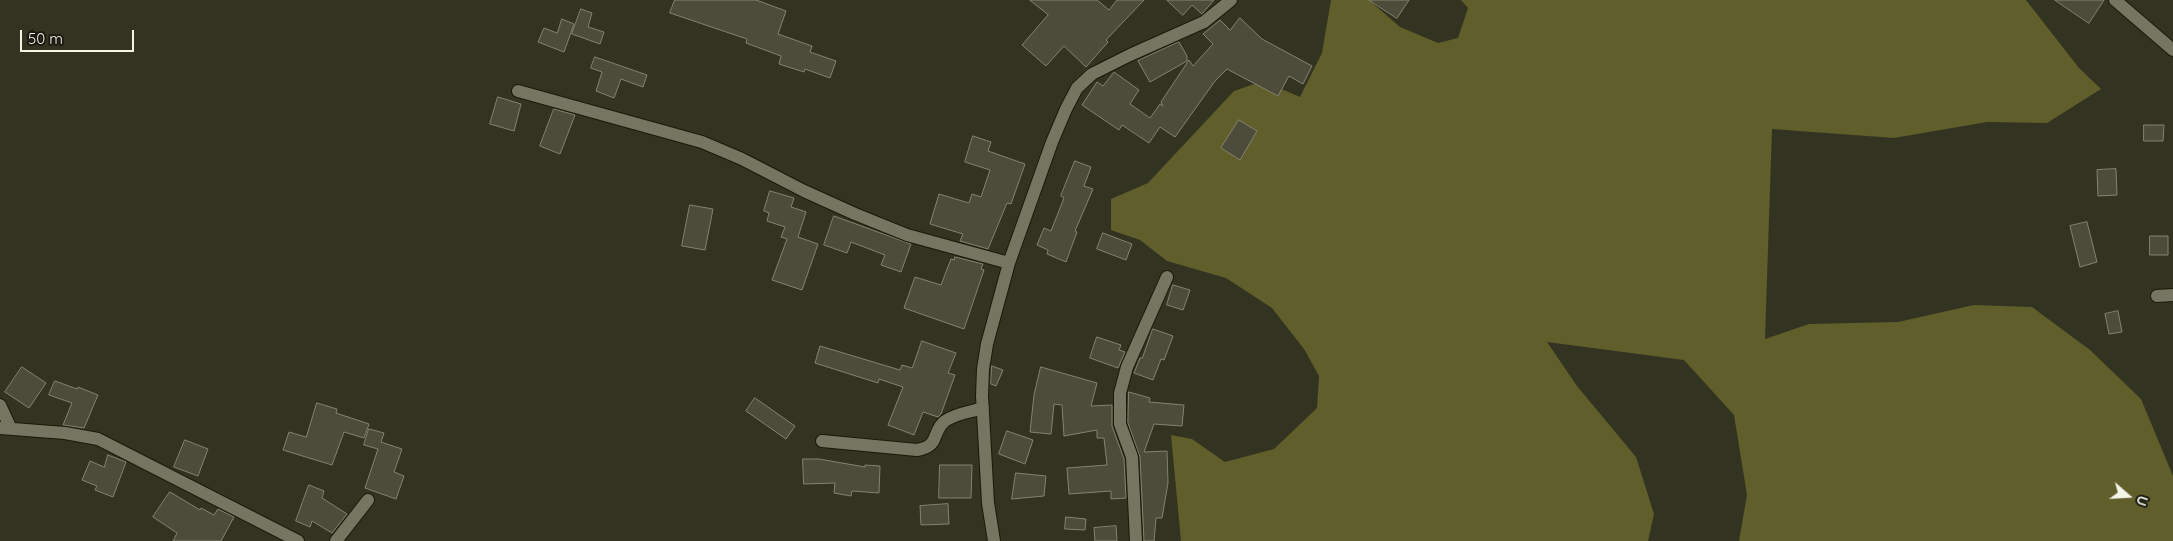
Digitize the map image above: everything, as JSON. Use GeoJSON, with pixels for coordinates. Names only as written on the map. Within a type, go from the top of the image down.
{"type":"FeatureCollection","features":[{"type":"Feature","properties":{"kind":"street"},"geometry":{"type":"LineString","coordinates":[[2115,0],[2173,50]]}},
{"type":"Feature","properties":{"kind":"street"},"geometry":{"type":"LineString","coordinates":[[994,541],[988,503],[983,369],[987,344],[1009,263],[1052,142],[1077,88],[1092,74],[1105,66],[1204,22],[1227,1]]}},
{"type":"Feature","properties":{"kind":"street"},"geometry":{"type":"LineString","coordinates":[[518,91],[702,142],[742,159],[804,191],[855,214],[907,234],[1009,263]]}},
{"type":"Feature","properties":{"kind":"street"},"geometry":{"type":"LineString","coordinates":[[1136,541],[1132,457],[1120,424],[1120,393],[1127,367],[1167,277]]}},
{"type":"Feature","properties":{"kind":"street"},"geometry":{"type":"LineString","coordinates":[[2157,296],[2173,295]]}},
{"type":"Feature","properties":{"kind":"street"},"geometry":{"type":"LineString","coordinates":[[0,405],[6,428],[65,432],[98,439],[298,541]]}},
{"type":"Feature","properties":{"kind":"street"},"geometry":{"type":"LineString","coordinates":[[822,441],[916,450],[927,448],[934,441],[944,422],[956,416],[983,408]]}},
{"type":"Feature","properties":{"kind":"street"},"geometry":{"type":"LineString","coordinates":[[336,541],[368,500]]}},
{"type":"Feature","properties":{"kind":"shaded area"},"geometry":{"type":"Polygon","coordinates":[[[1331,0],[1369,0],[1400,27],[1438,43],[1458,38],[1468,8],[1461,0],[2026,0],[2079,68],[2101,89],[2047,123],[1987,122],[1894,138],[1772,129],[1765,339],[1809,324],[1898,322],[1974,305],[2032,307],[2090,350],[2141,399],[2173,476],[2173,541],[1739,541],[1747,495],[1734,415],[1684,360],[1547,342],[1577,386],[1636,457],[1654,514],[1648,541],[1181,541],[1171,435],[1192,439],[1225,462],[1274,449],[1317,408],[1319,376],[1304,349],[1272,308],[1226,278],[1167,261],[1140,240],[1111,230],[1111,199],[1148,183],[1234,91],[1263,81],[1300,97],[1322,53],[1331,0]]]}},
{"type":"Feature","properties":{"kind":"building"},"geometry":{"type":"Polygon","coordinates":[[[675,0],[756,0],[786,11],[778,34],[812,46],[810,52],[836,61],[830,78],[805,69],[804,72],[779,64],[781,56],[746,43],[747,39],[670,13],[675,0]]]}},
{"type":"Feature","properties":{"kind":"building"},"geometry":{"type":"Polygon","coordinates":[[[1030,0],[1097,0],[1109,10],[1117,0],[1144,0],[1106,40],[1108,42],[1086,67],[1064,46],[1046,66],[1022,45],[1048,15],[1030,0]]]}},
{"type":"Feature","properties":{"kind":"building"},"geometry":{"type":"Polygon","coordinates":[[[1167,0],[1214,0],[1202,14],[1192,5],[1183,15],[1167,0]]]}},
{"type":"Feature","properties":{"kind":"building"},"geometry":{"type":"Polygon","coordinates":[[[1369,0],[1409,0],[1397,18],[1369,0]]]}},
{"type":"Feature","properties":{"kind":"building"},"geometry":{"type":"Polygon","coordinates":[[[2055,0],[2104,0],[2089,23],[2055,0]]]}},
{"type":"Feature","properties":{"kind":"building"},"geometry":{"type":"Polygon","coordinates":[[[581,9],[592,13],[588,27],[604,32],[600,44],[572,34],[581,9]]]}},
{"type":"Feature","properties":{"kind":"building"},"geometry":{"type":"Polygon","coordinates":[[[1240,18],[1262,39],[1312,66],[1303,84],[1289,76],[1278,96],[1227,69],[1215,81],[1175,137],[1160,127],[1149,143],[1122,125],[1119,130],[1082,105],[1097,82],[1103,86],[1114,72],[1139,90],[1130,104],[1150,118],[1160,104],[1163,106],[1161,102],[1189,60],[1193,66],[1213,44],[1203,34],[1220,20],[1230,30],[1240,18]]]}},
{"type":"Feature","properties":{"kind":"building"},"geometry":{"type":"Polygon","coordinates":[[[562,19],[574,24],[564,52],[538,42],[544,28],[557,33],[562,19]]]}},
{"type":"Feature","properties":{"kind":"building"},"geometry":{"type":"Polygon","coordinates":[[[1179,42],[1187,56],[1187,61],[1150,82],[1138,61],[1179,42]]]}},
{"type":"Feature","properties":{"kind":"building"},"geometry":{"type":"Polygon","coordinates":[[[595,57],[647,75],[643,87],[621,79],[614,98],[596,91],[602,72],[591,68],[595,57]]]}},
{"type":"Feature","properties":{"kind":"building"},"geometry":{"type":"Polygon","coordinates":[[[498,97],[521,104],[514,131],[490,124],[498,97]]]}},
{"type":"Feature","properties":{"kind":"building"},"geometry":{"type":"Polygon","coordinates":[[[554,109],[575,115],[560,154],[540,146],[554,109]]]}},
{"type":"Feature","properties":{"kind":"building"},"geometry":{"type":"Polygon","coordinates":[[[1239,120],[1257,131],[1240,160],[1221,148],[1239,120]]]}},
{"type":"Feature","properties":{"kind":"building"},"geometry":{"type":"Polygon","coordinates":[[[2144,125],[2164,125],[2163,141],[2144,141],[2144,125]]]}},
{"type":"Feature","properties":{"kind":"building"},"geometry":{"type":"Polygon","coordinates":[[[973,136],[991,142],[988,151],[1025,164],[1011,204],[1007,203],[988,249],[960,241],[963,234],[930,224],[939,194],[969,203],[972,194],[981,197],[990,170],[965,162],[973,136]]]}},
{"type":"Feature","properties":{"kind":"building"},"geometry":{"type":"Polygon","coordinates":[[[1075,161],[1091,167],[1084,186],[1093,189],[1075,231],[1077,232],[1066,262],[1047,254],[1048,250],[1037,245],[1044,228],[1051,231],[1064,198],[1061,196],[1075,161]]]}},
{"type":"Feature","properties":{"kind":"building"},"geometry":{"type":"Polygon","coordinates":[[[2116,169],[2117,195],[2098,196],[2097,170],[2116,169]]]}},
{"type":"Feature","properties":{"kind":"building"},"geometry":{"type":"Polygon","coordinates":[[[770,191],[794,198],[791,207],[806,212],[798,237],[818,244],[802,290],[772,280],[787,239],[781,237],[785,227],[767,221],[769,213],[764,211],[770,191]]]}},
{"type":"Feature","properties":{"kind":"building"},"geometry":{"type":"Polygon","coordinates":[[[690,205],[713,209],[705,250],[682,246],[690,205]]]}},
{"type":"Feature","properties":{"kind":"building"},"geometry":{"type":"Polygon","coordinates":[[[834,216],[911,244],[901,272],[881,265],[885,255],[851,242],[847,253],[824,245],[834,216]]]}},
{"type":"Feature","properties":{"kind":"building"},"geometry":{"type":"Polygon","coordinates":[[[2087,222],[2097,262],[2080,267],[2070,226],[2087,222]]]}},
{"type":"Feature","properties":{"kind":"building"},"geometry":{"type":"Polygon","coordinates":[[[1103,233],[1132,244],[1126,260],[1097,249],[1103,233]]]}},
{"type":"Feature","properties":{"kind":"building"},"geometry":{"type":"Polygon","coordinates":[[[2150,236],[2168,236],[2168,255],[2150,255],[2150,236]]]}},
{"type":"Feature","properties":{"kind":"building"},"geometry":{"type":"Polygon","coordinates":[[[955,257],[983,264],[981,269],[984,270],[964,329],[904,308],[915,277],[941,285],[951,259],[954,260],[955,257]]]}},
{"type":"Feature","properties":{"kind":"building"},"geometry":{"type":"Polygon","coordinates":[[[1173,285],[1190,290],[1183,310],[1167,305],[1173,285]]]}},
{"type":"Feature","properties":{"kind":"building"},"geometry":{"type":"Polygon","coordinates":[[[2118,311],[2122,332],[2109,334],[2105,314],[2118,311]]]}},
{"type":"Feature","properties":{"kind":"building"},"geometry":{"type":"Polygon","coordinates":[[[1153,329],[1173,336],[1164,360],[1161,359],[1153,380],[1134,373],[1153,329]]]}},
{"type":"Feature","properties":{"kind":"building"},"geometry":{"type":"Polygon","coordinates":[[[1097,337],[1121,345],[1119,350],[1125,352],[1118,368],[1090,358],[1097,337]]]}},
{"type":"Feature","properties":{"kind":"building"},"geometry":{"type":"Polygon","coordinates":[[[922,341],[956,353],[948,373],[955,375],[941,414],[938,417],[923,412],[914,435],[888,425],[903,387],[879,379],[878,383],[815,363],[820,346],[900,370],[902,365],[912,368],[922,341]]]}},
{"type":"Feature","properties":{"kind":"building"},"geometry":{"type":"Polygon","coordinates":[[[992,366],[1003,370],[996,386],[991,384],[992,366]]]}},
{"type":"Feature","properties":{"kind":"building"},"geometry":{"type":"Polygon","coordinates":[[[22,367],[46,383],[29,408],[5,392],[22,367]]]}},
{"type":"Feature","properties":{"kind":"building"},"geometry":{"type":"Polygon","coordinates":[[[1041,367],[1097,383],[1091,406],[1112,405],[1112,426],[1124,459],[1126,498],[1111,499],[1111,491],[1069,494],[1067,468],[1107,465],[1104,438],[1097,438],[1097,430],[1064,436],[1062,405],[1054,404],[1051,434],[1030,432],[1034,395],[1041,367]]]}},
{"type":"Feature","properties":{"kind":"building"},"geometry":{"type":"Polygon","coordinates":[[[55,381],[98,395],[84,428],[63,425],[72,403],[49,395],[55,381]]]}},
{"type":"Feature","properties":{"kind":"building"},"geometry":{"type":"Polygon","coordinates":[[[1129,392],[1150,398],[1149,402],[1184,405],[1182,426],[1154,424],[1144,452],[1167,451],[1168,483],[1162,518],[1156,518],[1154,541],[1144,541],[1140,457],[1128,423],[1129,392]]]}},
{"type":"Feature","properties":{"kind":"building"},"geometry":{"type":"Polygon","coordinates":[[[755,398],[795,426],[786,439],[746,411],[755,398]]]}},
{"type":"Feature","properties":{"kind":"building"},"geometry":{"type":"Polygon","coordinates":[[[317,403],[337,409],[336,413],[369,424],[364,438],[344,432],[332,465],[283,450],[289,432],[306,437],[317,403]]]}},
{"type":"Feature","properties":{"kind":"building"},"geometry":{"type":"Polygon","coordinates":[[[369,429],[384,433],[381,442],[402,449],[394,472],[404,476],[396,499],[365,488],[378,449],[364,445],[369,429]]]}},
{"type":"Feature","properties":{"kind":"building"},"geometry":{"type":"Polygon","coordinates":[[[1007,431],[1033,440],[1025,464],[999,454],[1007,431]]]}},
{"type":"Feature","properties":{"kind":"building"},"geometry":{"type":"Polygon","coordinates":[[[185,440],[208,449],[198,476],[174,467],[185,440]]]}},
{"type":"Feature","properties":{"kind":"building"},"geometry":{"type":"Polygon","coordinates":[[[108,455],[126,462],[113,497],[95,490],[97,486],[82,480],[90,461],[104,467],[108,455]]]}},
{"type":"Feature","properties":{"kind":"building"},"geometry":{"type":"Polygon","coordinates":[[[803,459],[819,459],[865,467],[865,465],[880,466],[879,493],[852,491],[851,496],[834,493],[835,483],[804,484],[803,459]]]}},
{"type":"Feature","properties":{"kind":"building"},"geometry":{"type":"Polygon","coordinates":[[[940,465],[972,465],[971,498],[939,498],[940,465]]]}},
{"type":"Feature","properties":{"kind":"building"},"geometry":{"type":"Polygon","coordinates":[[[1016,473],[1046,476],[1044,496],[1012,499],[1016,473]]]}},
{"type":"Feature","properties":{"kind":"building"},"geometry":{"type":"Polygon","coordinates":[[[309,485],[324,491],[322,498],[347,514],[332,533],[312,521],[310,527],[296,521],[309,485]]]}},
{"type":"Feature","properties":{"kind":"building"},"geometry":{"type":"Polygon","coordinates":[[[170,492],[200,510],[201,508],[214,515],[218,509],[234,517],[221,541],[173,541],[177,533],[153,517],[170,492]]]}},
{"type":"Feature","properties":{"kind":"building"},"geometry":{"type":"Polygon","coordinates":[[[948,504],[949,524],[921,525],[920,506],[948,504]]]}},
{"type":"Feature","properties":{"kind":"building"},"geometry":{"type":"Polygon","coordinates":[[[1066,517],[1086,519],[1085,530],[1065,529],[1066,517]]]}},
{"type":"Feature","properties":{"kind":"building"},"geometry":{"type":"Polygon","coordinates":[[[1116,526],[1117,541],[1095,541],[1094,528],[1116,526]]]}}]}
